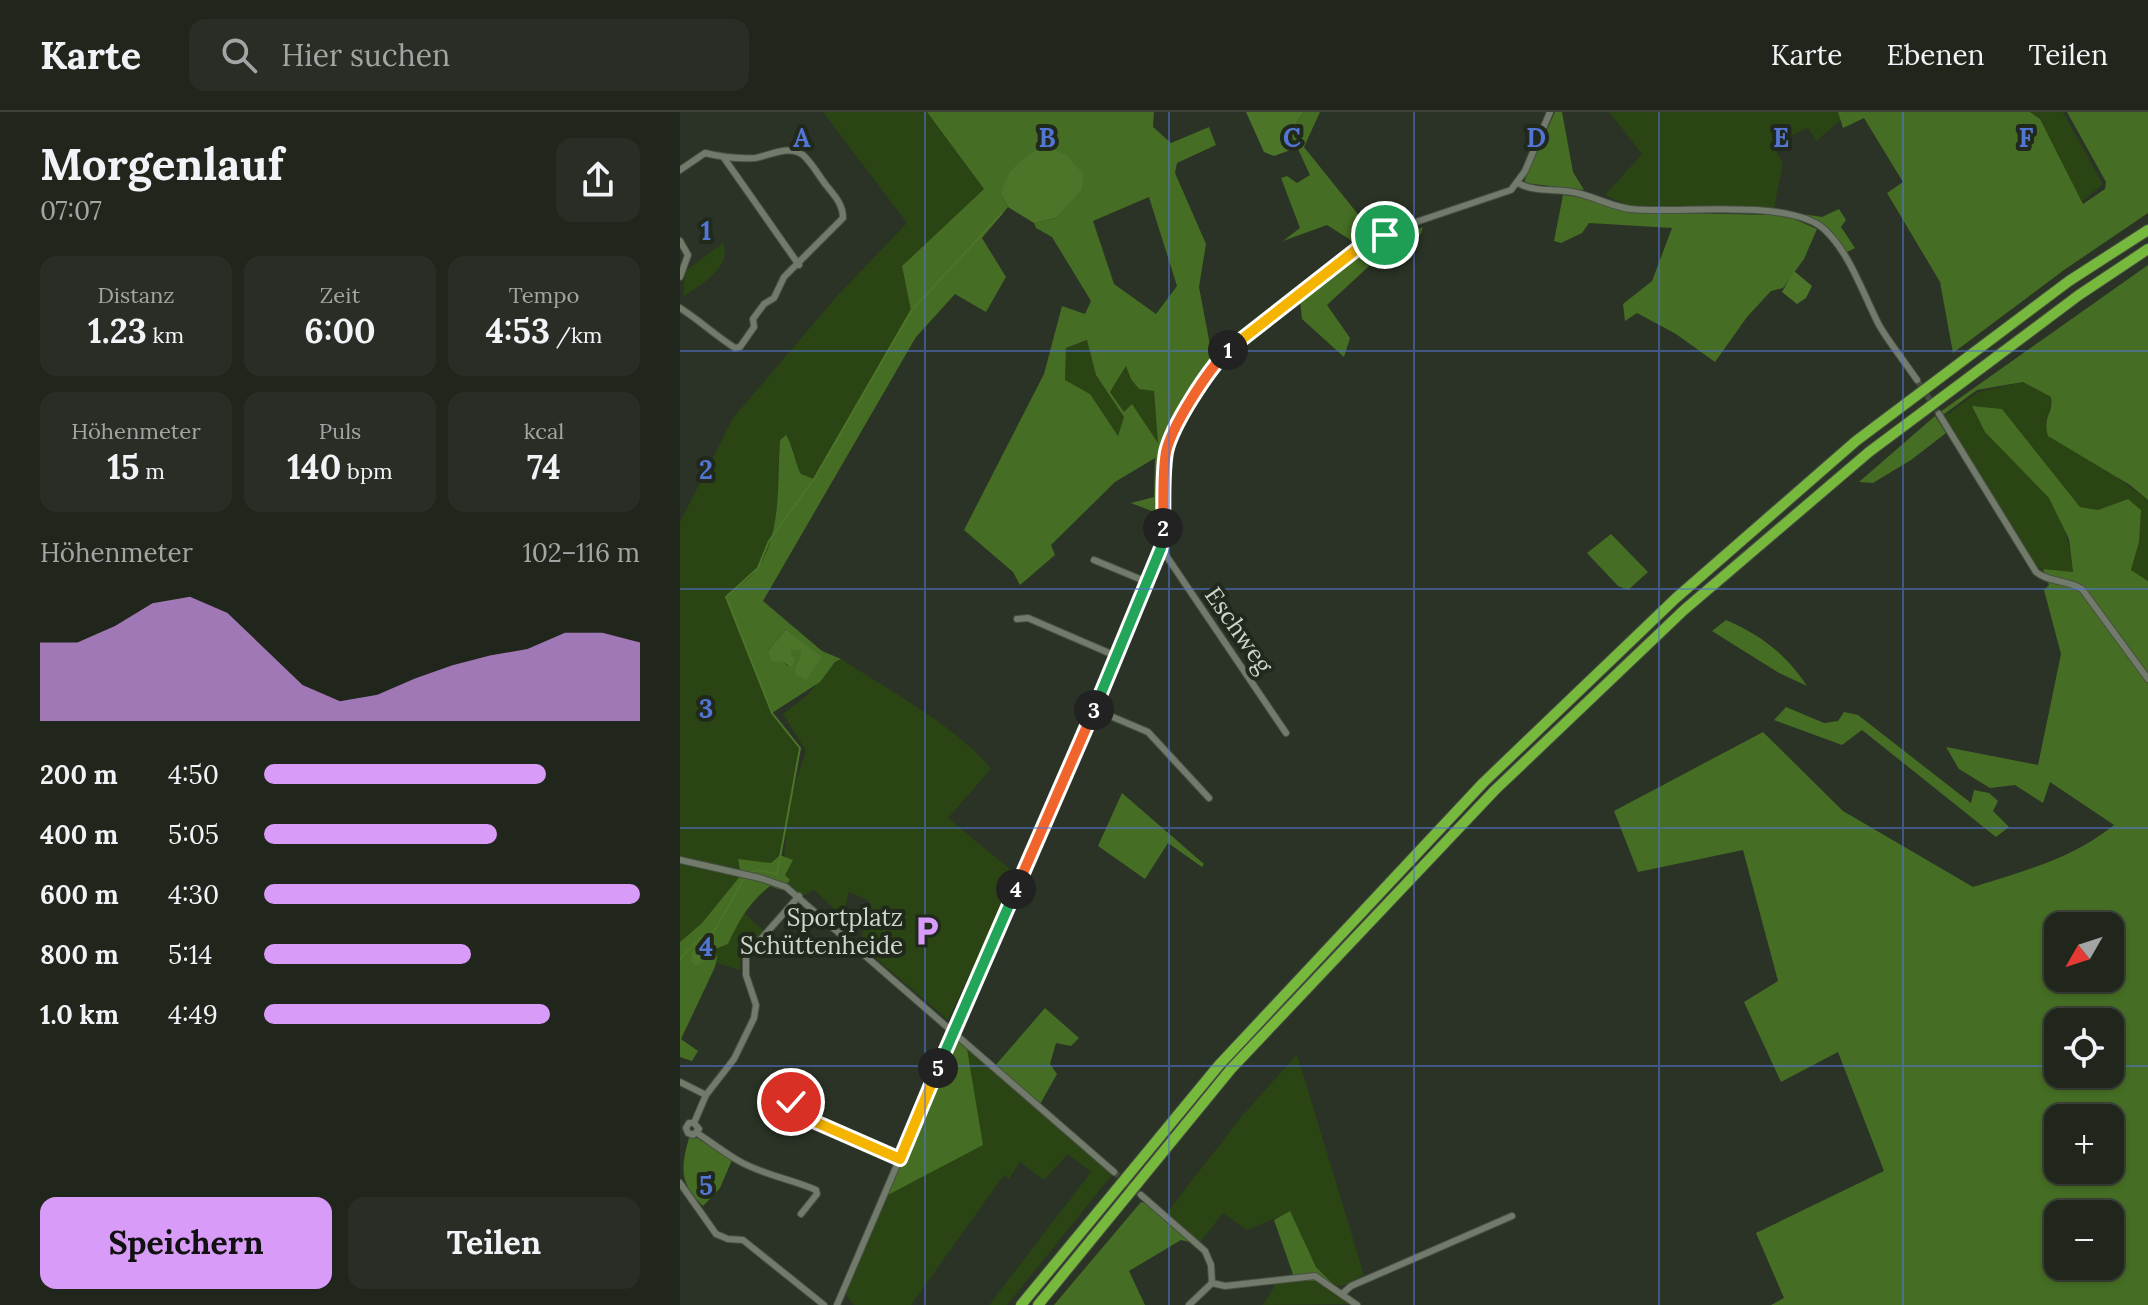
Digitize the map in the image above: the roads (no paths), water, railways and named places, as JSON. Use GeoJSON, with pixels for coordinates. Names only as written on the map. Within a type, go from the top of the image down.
{"type":"FeatureCollection","features":[{"type":"Feature","properties":{"kind":"highway"},"geometry":{"type":"LineString","coordinates":[[1021,1305],[1219,1065],[1483,783],[1676,598],[1856,441],[2069,281],[2148,230]]}},
{"type":"Feature","properties":{"kind":"highway"},"geometry":{"type":"LineString","coordinates":[[1038,1305],[1231,1069],[1506,780],[1684,610],[1869,452],[2079,295],[2148,249]]}},
{"type":"Feature","properties":{"kind":"street"},"geometry":{"type":"LineString","coordinates":[[837,1305],[1161,548],[1166,451],[1213,365],[1231,347],[1357,249],[1419,221],[1499,195],[1518,183],[1550,112]]}},
{"type":"Feature","properties":{"kind":"street"},"geometry":{"type":"LineString","coordinates":[[680,170],[705,153],[724,158],[758,158],[767,153],[794,151],[804,156],[843,210],[843,218],[784,277],[774,298],[764,304],[753,319],[754,327],[740,347],[735,348],[680,308]]}},
{"type":"Feature","properties":{"kind":"street"},"geometry":{"type":"LineString","coordinates":[[724,158],[799,265]]}},
{"type":"Feature","properties":{"kind":"street"},"geometry":{"type":"LineString","coordinates":[[1518,183],[1532,188],[1589,195],[1627,209],[1753,211],[1808,220],[1822,227],[1830,236],[1880,326],[1917,380]]}},
{"type":"Feature","properties":{"kind":"street"},"geometry":{"type":"LineString","coordinates":[[680,241],[688,255],[680,277]]}},
{"type":"Feature","properties":{"kind":"street"},"geometry":{"type":"LineString","coordinates":[[1939,414],[2036,572],[2042,577],[2071,582],[2082,589],[2148,679]]}},
{"type":"Feature","properties":{"kind":"street","name":"Eschweg"},"geometry":{"type":"LineString","coordinates":[[1161,548],[1286,733]]}},
{"type":"Feature","properties":{"kind":"street"},"geometry":{"type":"LineString","coordinates":[[1094,560],[1147,582]]}},
{"type":"Feature","properties":{"kind":"street"},"geometry":{"type":"LineString","coordinates":[[1017,619],[1028,618],[1116,656]]}},
{"type":"Feature","properties":{"kind":"street"},"geometry":{"type":"LineString","coordinates":[[1094,709],[1148,732],[1209,798]]}},
{"type":"Feature","properties":{"kind":"street"},"geometry":{"type":"LineString","coordinates":[[680,860],[773,882],[799,896],[1114,1172]]}},
{"type":"Feature","properties":{"kind":"street"},"geometry":{"type":"LineString","coordinates":[[799,896],[746,956],[746,975],[756,1005],[754,1018],[734,1059],[706,1095],[694,1123],[689,1123],[686,1128],[688,1133],[697,1133],[738,1161],[816,1190],[817,1194],[801,1214]]}},
{"type":"Feature","properties":{"kind":"street"},"geometry":{"type":"LineString","coordinates":[[680,1082],[706,1095]]}},
{"type":"Feature","properties":{"kind":"street"},"geometry":{"type":"LineString","coordinates":[[812,1121],[900,1159]]}},
{"type":"Feature","properties":{"kind":"street"},"geometry":{"type":"LineString","coordinates":[[680,1183],[716,1234],[743,1240],[824,1305]]}},
{"type":"Feature","properties":{"kind":"street"},"geometry":{"type":"LineString","coordinates":[[1141,1195],[1205,1251],[1211,1265],[1212,1283],[1189,1305]]}},
{"type":"Feature","properties":{"kind":"street"},"geometry":{"type":"LineString","coordinates":[[1342,1294],[1351,1286],[1512,1216]]}},
{"type":"Feature","properties":{"kind":"street"},"geometry":{"type":"LineString","coordinates":[[1212,1283],[1225,1286],[1315,1276],[1357,1305]]}},
{"type":"Feature","properties":{"kind":"waterway"},"geometry":{"type":"LineString","coordinates":[[749,873],[758,870],[777,874],[800,748],[772,713],[726,597],[758,568],[769,541],[814,479],[911,311],[1002,213]]}},
{"type":"Feature","properties":{"kind":"waterway"},"geometry":{"type":"LineString","coordinates":[[680,959],[700,938],[708,937],[716,928],[743,880]]}},
{"type":"Feature","properties":{"kind":"tunnel"},"geometry":{"type":"LineString","coordinates":[[1917,380],[1939,414]]}},
{"type":"Feature","properties":{"kind":"tunnel"},"geometry":{"type":"LineString","coordinates":[[1114,1172],[1141,1195]]}},
{"type":"Feature","properties":{"kind":"place","name":"Sportplatz Schüttenheide"},"geometry":{"type":"Point","coordinates":[927,931]}}]}
